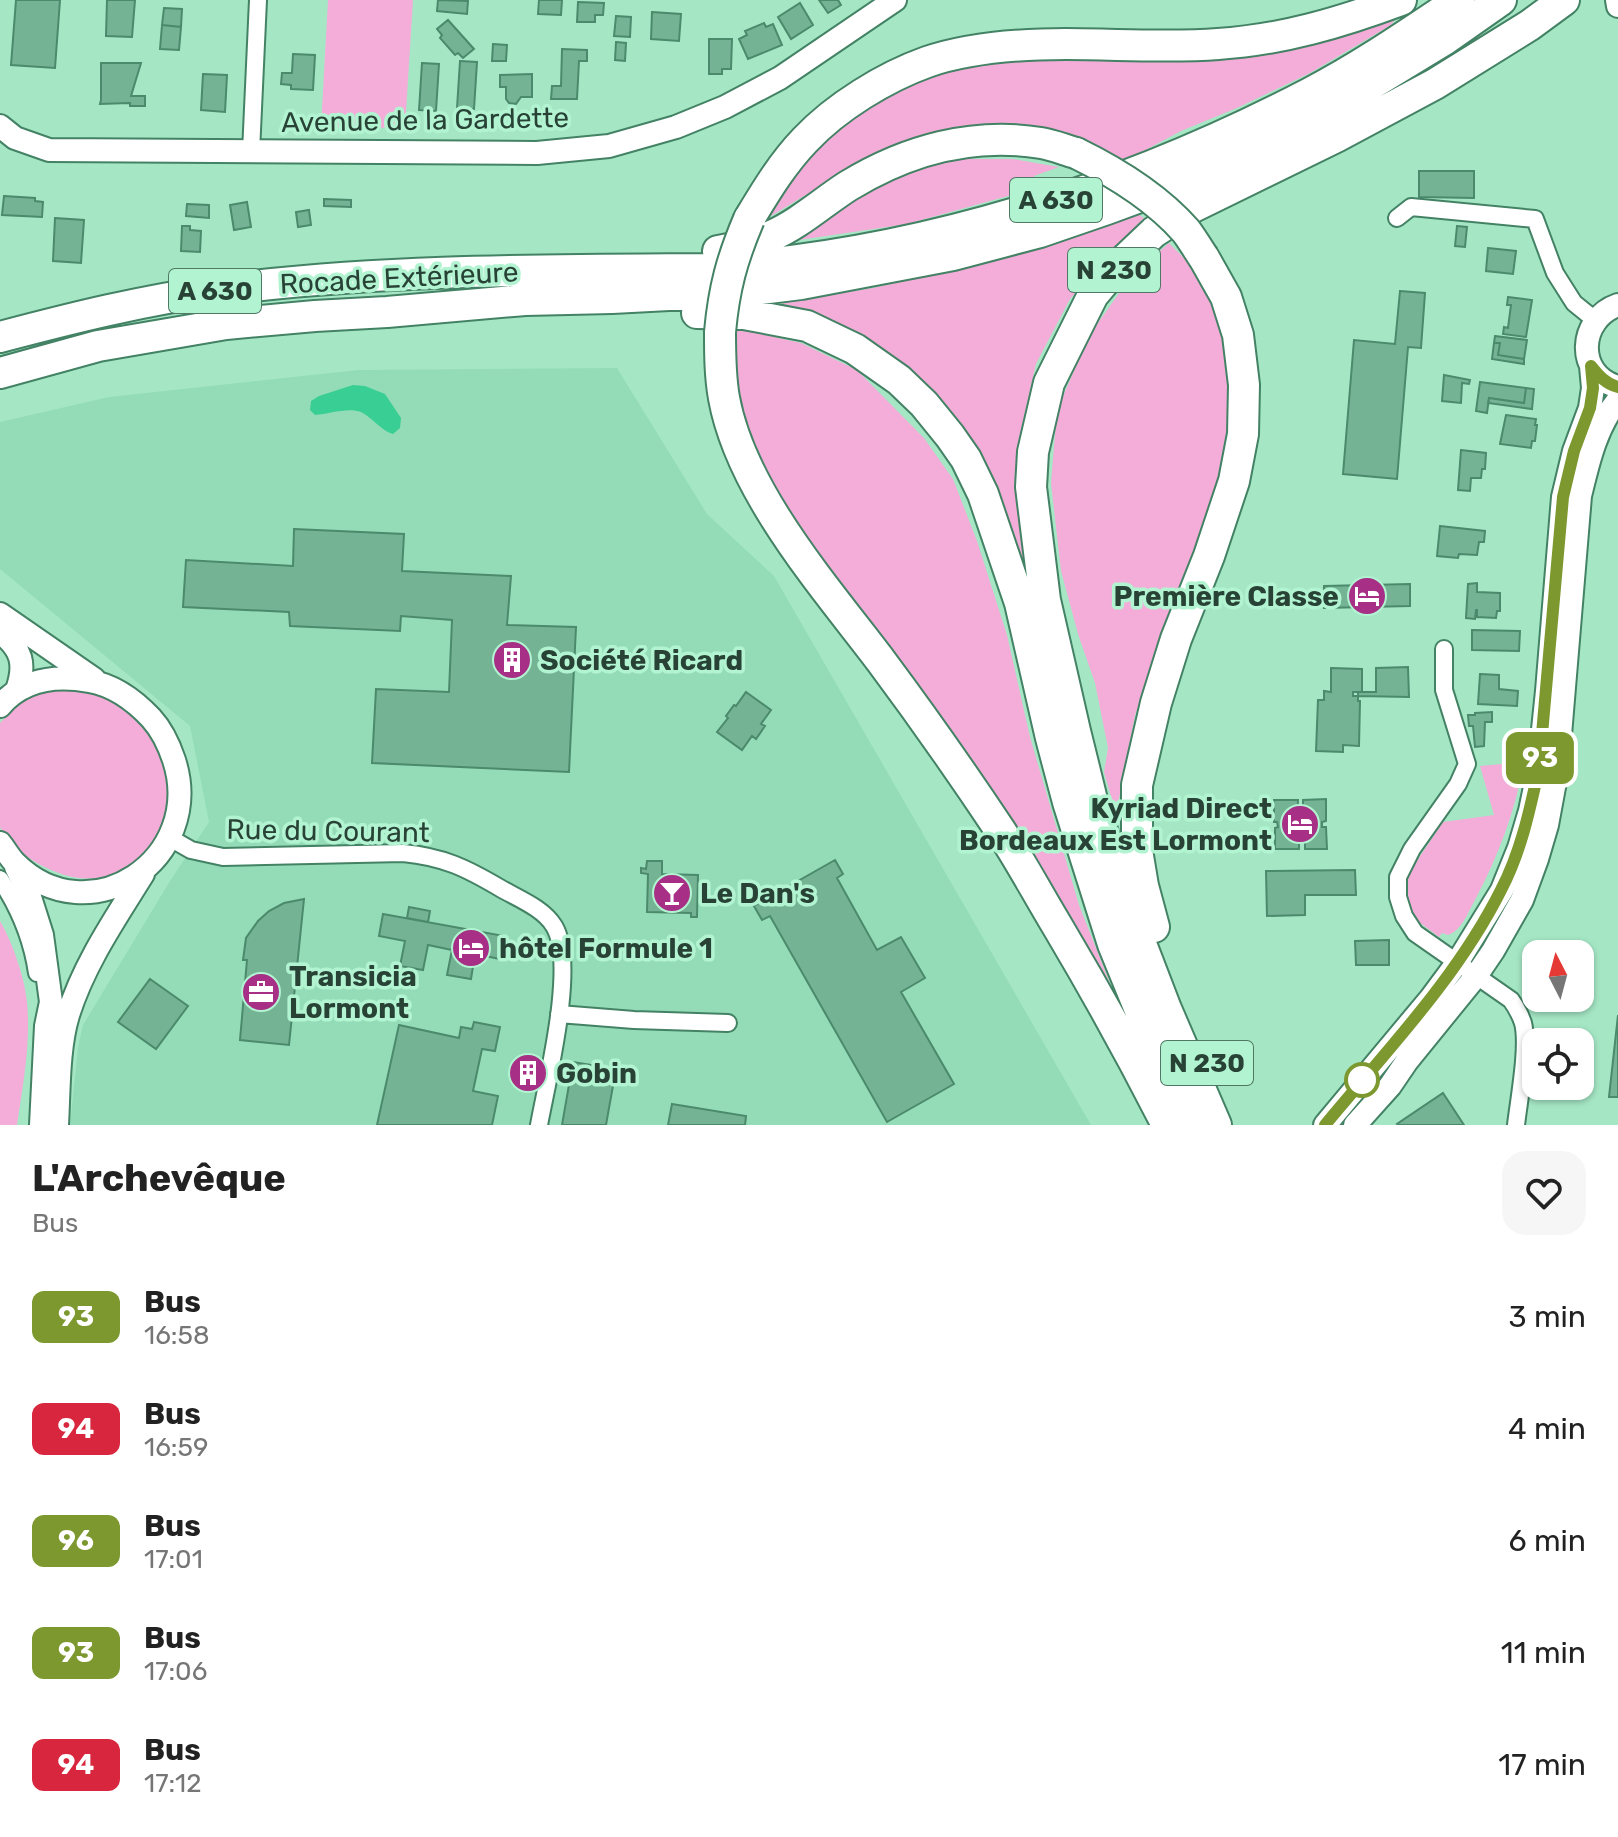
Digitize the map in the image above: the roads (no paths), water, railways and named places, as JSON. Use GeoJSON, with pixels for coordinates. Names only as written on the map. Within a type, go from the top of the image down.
{"type":"FeatureCollection","features":[{"type":"Feature","properties":{"kind":"highway","name":"N 230"},"geometry":{"type":"LineString","coordinates":[[1167,1125],[1117,1029],[1000,831],[895,679],[815,574],[771,511],[750,474],[734,433],[720,367],[720,332],[727,280],[749,219],[776,174],[806,139],[845,105],[885,81],[927,62],[962,53],[1013,46],[1217,44],[1276,37],[1330,25],[1401,0]]}},
{"type":"Feature","properties":{"kind":"highway","name":"A 630"},"geometry":{"type":"LineString","coordinates":[[612,270],[737,267],[830,255],[950,231],[1036,207],[1163,161],[1312,92],[1459,0]]}},
{"type":"Feature","properties":{"kind":"highway","name":"A 630"},"geometry":{"type":"LineString","coordinates":[[0,373],[98,346],[226,324],[525,300],[745,291],[801,284],[953,255],[1040,232],[1175,184],[1234,158],[1324,113],[1444,40],[1501,0]]}},
{"type":"Feature","properties":{"kind":"highway","name":"N 230"},"geometry":{"type":"LineString","coordinates":[[1216,1125],[1166,1009],[1110,855],[1088,785],[1045,600],[1031,487],[1033,452],[1049,383],[1093,295],[1154,232],[1193,207],[1435,84],[1564,0]]}},
{"type":"Feature","properties":{"kind":"highway","name":"N 230"},"geometry":{"type":"LineString","coordinates":[[612,270],[757,242],[774,235],[890,162],[956,143],[994,139],[1043,143],[1076,153],[1134,185],[1186,232],[1226,297],[1238,335],[1244,385],[1243,434],[1234,481],[1176,639],[1151,721],[1137,785],[1137,850],[1155,930],[1181,1001],[1235,1125]]}},
{"type":"Feature","properties":{"kind":"highway","name":"Rocade Extérieure"},"geometry":{"type":"LineString","coordinates":[[0,337],[92,313],[219,290],[377,276],[612,270]]}},
{"type":"Feature","properties":{"kind":"highway","name":"N 230"},"geometry":{"type":"LineString","coordinates":[[387,312],[523,317],[675,312],[744,314],[807,326],[855,349],[899,380],[924,404],[966,459],[983,494],[1020,603],[1068,802],[1113,944],[1187,1125]]}},
{"type":"Feature","properties":{"kind":"main road","name":"Avenue de la Gardette"},"geometry":{"type":"LineString","coordinates":[[5,136],[49,150],[537,153],[609,146],[676,127],[725,107],[780,78],[895,0]]}},
{"type":"Feature","properties":{"kind":"main road"},"geometry":{"type":"LineString","coordinates":[[1355,1125],[1390,1086],[1467,970],[1519,848],[1539,768],[1563,497],[1574,451],[1590,408],[1593,388],[1586,343],[1595,320],[1618,305]]}},
{"type":"Feature","properties":{"kind":"main road"},"geometry":{"type":"LineString","coordinates":[[1591,366],[1600,378],[1618,387]]}},
{"type":"Feature","properties":{"kind":"main road"},"geometry":{"type":"LineString","coordinates":[[1325,1125],[1431,998],[1493,951],[1522,900],[1547,825],[1557,771],[1580,496],[1591,454],[1607,413],[1618,400]]}},
{"type":"Feature","properties":{"kind":"main road"},"geometry":{"type":"LineString","coordinates":[[0,614],[98,682],[140,707],[159,727],[171,750],[181,788],[177,818],[170,838],[145,870],[104,936],[68,1016],[57,1125]]}},
{"type":"Feature","properties":{"kind":"main road"},"geometry":{"type":"LineString","coordinates":[[0,632],[12,642],[20,656],[22,675],[17,690]]}},
{"type":"Feature","properties":{"kind":"main road"},"geometry":{"type":"LineString","coordinates":[[0,706],[17,690],[55,677],[98,682]]}},
{"type":"Feature","properties":{"kind":"main road"},"geometry":{"type":"LineString","coordinates":[[0,843],[7,871],[29,894],[42,935],[51,1002],[46,1026],[41,1125]]}},
{"type":"Feature","properties":{"kind":"main road"},"geometry":{"type":"LineString","coordinates":[[7,871],[32,876],[71,891],[94,892],[118,885],[145,870]]}},
{"type":"Feature","properties":{"kind":"street"},"geometry":{"type":"LineString","coordinates":[[251,152],[258,0]]}},
{"type":"Feature","properties":{"kind":"street"},"geometry":{"type":"LineString","coordinates":[[1397,218],[1411,207],[1535,219],[1555,273],[1574,303],[1595,320]]}},
{"type":"Feature","properties":{"kind":"street"},"geometry":{"type":"LineString","coordinates":[[1444,649],[1444,690],[1467,764],[1458,784],[1412,849],[1398,877],[1398,897],[1404,916],[1415,933],[1511,1000],[1518,1011],[1525,1041],[1516,1125]]}},
{"type":"Feature","properties":{"kind":"street","name":"Rue du Courant"},"geometry":{"type":"LineString","coordinates":[[170,838],[191,850],[223,857],[430,855],[464,867],[543,913],[556,928],[564,971],[539,1125]]}},
{"type":"Feature","properties":{"kind":"street"},"geometry":{"type":"LineString","coordinates":[[559,1014],[728,1023]]}},
{"type":"Feature","properties":{"kind":"place","name":"Première Classe"},"geometry":{"type":"Point","coordinates":[1367,596]}},
{"type":"Feature","properties":{"kind":"place","name":"Société Ricard"},"geometry":{"type":"Point","coordinates":[512,660]}},
{"type":"Feature","properties":{"kind":"place","name":"Kyriad Direct Bordeaux Est Lormont"},"geometry":{"type":"Point","coordinates":[1300,824]}},
{"type":"Feature","properties":{"kind":"place","name":"Le Dan's"},"geometry":{"type":"Point","coordinates":[672,893]}},
{"type":"Feature","properties":{"kind":"place","name":"hôtel Formule 1"},"geometry":{"type":"Point","coordinates":[471,948]}},
{"type":"Feature","properties":{"kind":"place","name":"Transicia Lormont"},"geometry":{"type":"Point","coordinates":[261,992]}},
{"type":"Feature","properties":{"kind":"place","name":"Gobin"},"geometry":{"type":"Point","coordinates":[528,1073]}}]}
